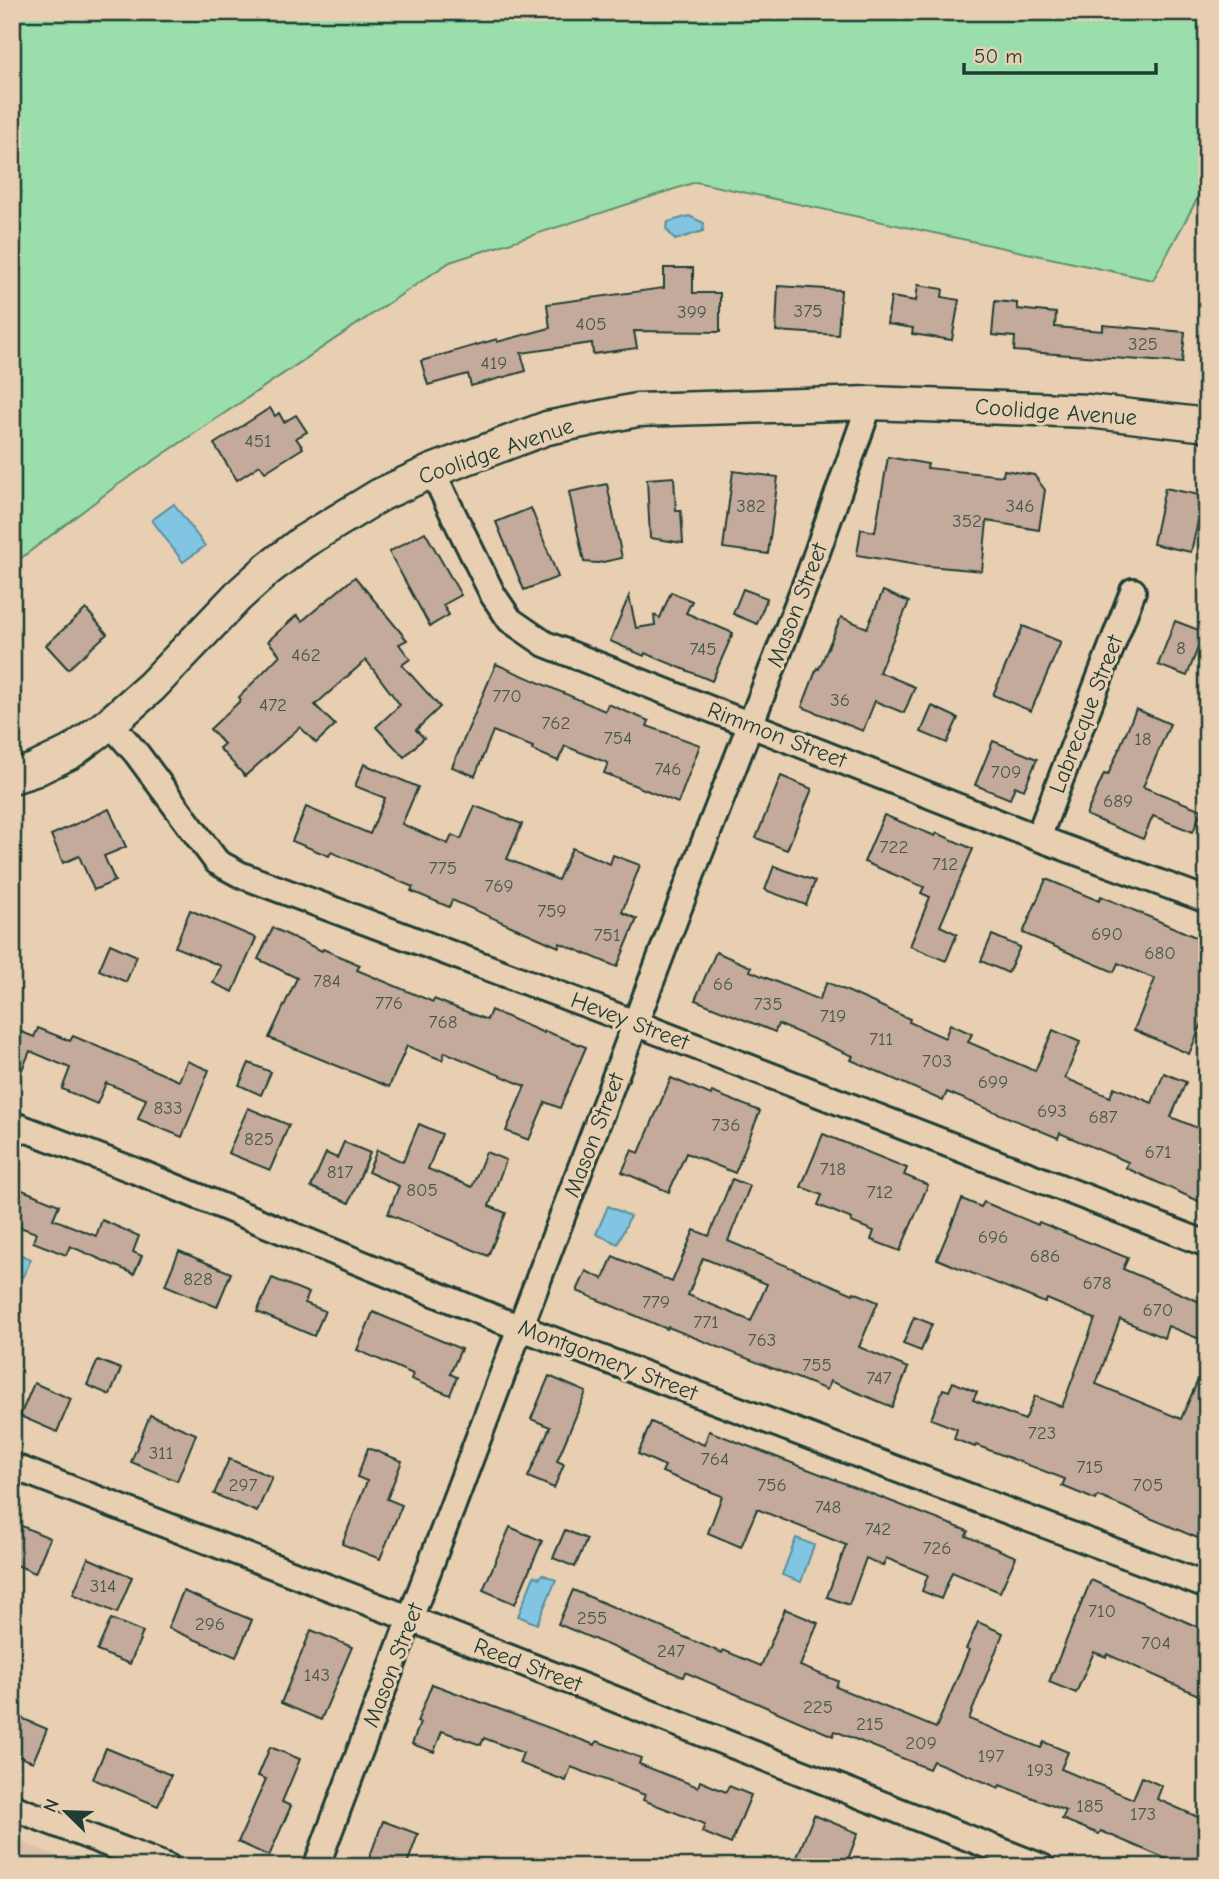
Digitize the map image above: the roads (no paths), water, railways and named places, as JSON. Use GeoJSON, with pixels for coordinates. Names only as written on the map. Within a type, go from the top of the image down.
{"type":"FeatureCollection","features":[{"type":"Feature","properties":{"kind":"street","name":"Coolidge Avenue"},"geometry":{"type":"LineString","coordinates":[[12,777],[34,770],[71,752],[110,723],[151,687],[238,596],[303,542],[380,495],[432,471],[547,428],[637,410],[870,403],[1088,411],[1207,425]]}},
{"type":"Feature","properties":{"kind":"street","name":"Mason Street"},"geometry":{"type":"LineString","coordinates":[[316,1867],[810,572],[870,403]]}},
{"type":"Feature","properties":{"kind":"street","name":"Rimmon Street"},"geometry":{"type":"LineString","coordinates":[[432,471],[493,595],[510,620],[545,645],[1038,838],[1207,900]]}},
{"type":"Feature","properties":{"kind":"street","name":"Labrecque Street"},"geometry":{"type":"LineString","coordinates":[[1038,838],[1133,591]]}},
{"type":"Feature","properties":{"kind":"street","name":"Hevey Street"},"geometry":{"type":"LineString","coordinates":[[110,723],[137,754],[217,862],[253,880],[636,1023],[1207,1244]]}},
{"type":"Feature","properties":{"kind":"street","name":"Montgomery Street"},"geometry":{"type":"LineString","coordinates":[[12,1124],[141,1173],[521,1328],[1207,1586]]}},
{"type":"Feature","properties":{"kind":"street","name":"Reed Street"},"geometry":{"type":"LineString","coordinates":[[12,1465],[1042,1867]]}},
{"type":"Feature","properties":{"kind":"street"},"geometry":{"type":"LineString","coordinates":[[12,1807],[168,1867]]}},
{"type":"Feature","properties":{"kind":"water"},"geometry":{"type":"Polygon","coordinates":[[[689,216],[704,223],[703,231],[675,240],[666,229],[668,222],[689,216]]]}},
{"type":"Feature","properties":{"kind":"water"},"geometry":{"type":"Polygon","coordinates":[[[174,504],[205,546],[183,562],[152,520],[174,504]]]}},
{"type":"Feature","properties":{"kind":"water"},"geometry":{"type":"Polygon","coordinates":[[[608,1206],[630,1216],[618,1244],[596,1234],[608,1206]]]}},
{"type":"Feature","properties":{"kind":"water"},"geometry":{"type":"Polygon","coordinates":[[[12,1251],[31,1259],[23,1277],[12,1273],[12,1251]]]}},
{"type":"Feature","properties":{"kind":"water"},"geometry":{"type":"Polygon","coordinates":[[[796,1538],[814,1545],[801,1582],[782,1575],[796,1538]]]}},
{"type":"Feature","properties":{"kind":"water"},"geometry":{"type":"Polygon","coordinates":[[[542,1574],[556,1580],[537,1624],[518,1616],[534,1576],[540,1578],[542,1574]]]}}]}
